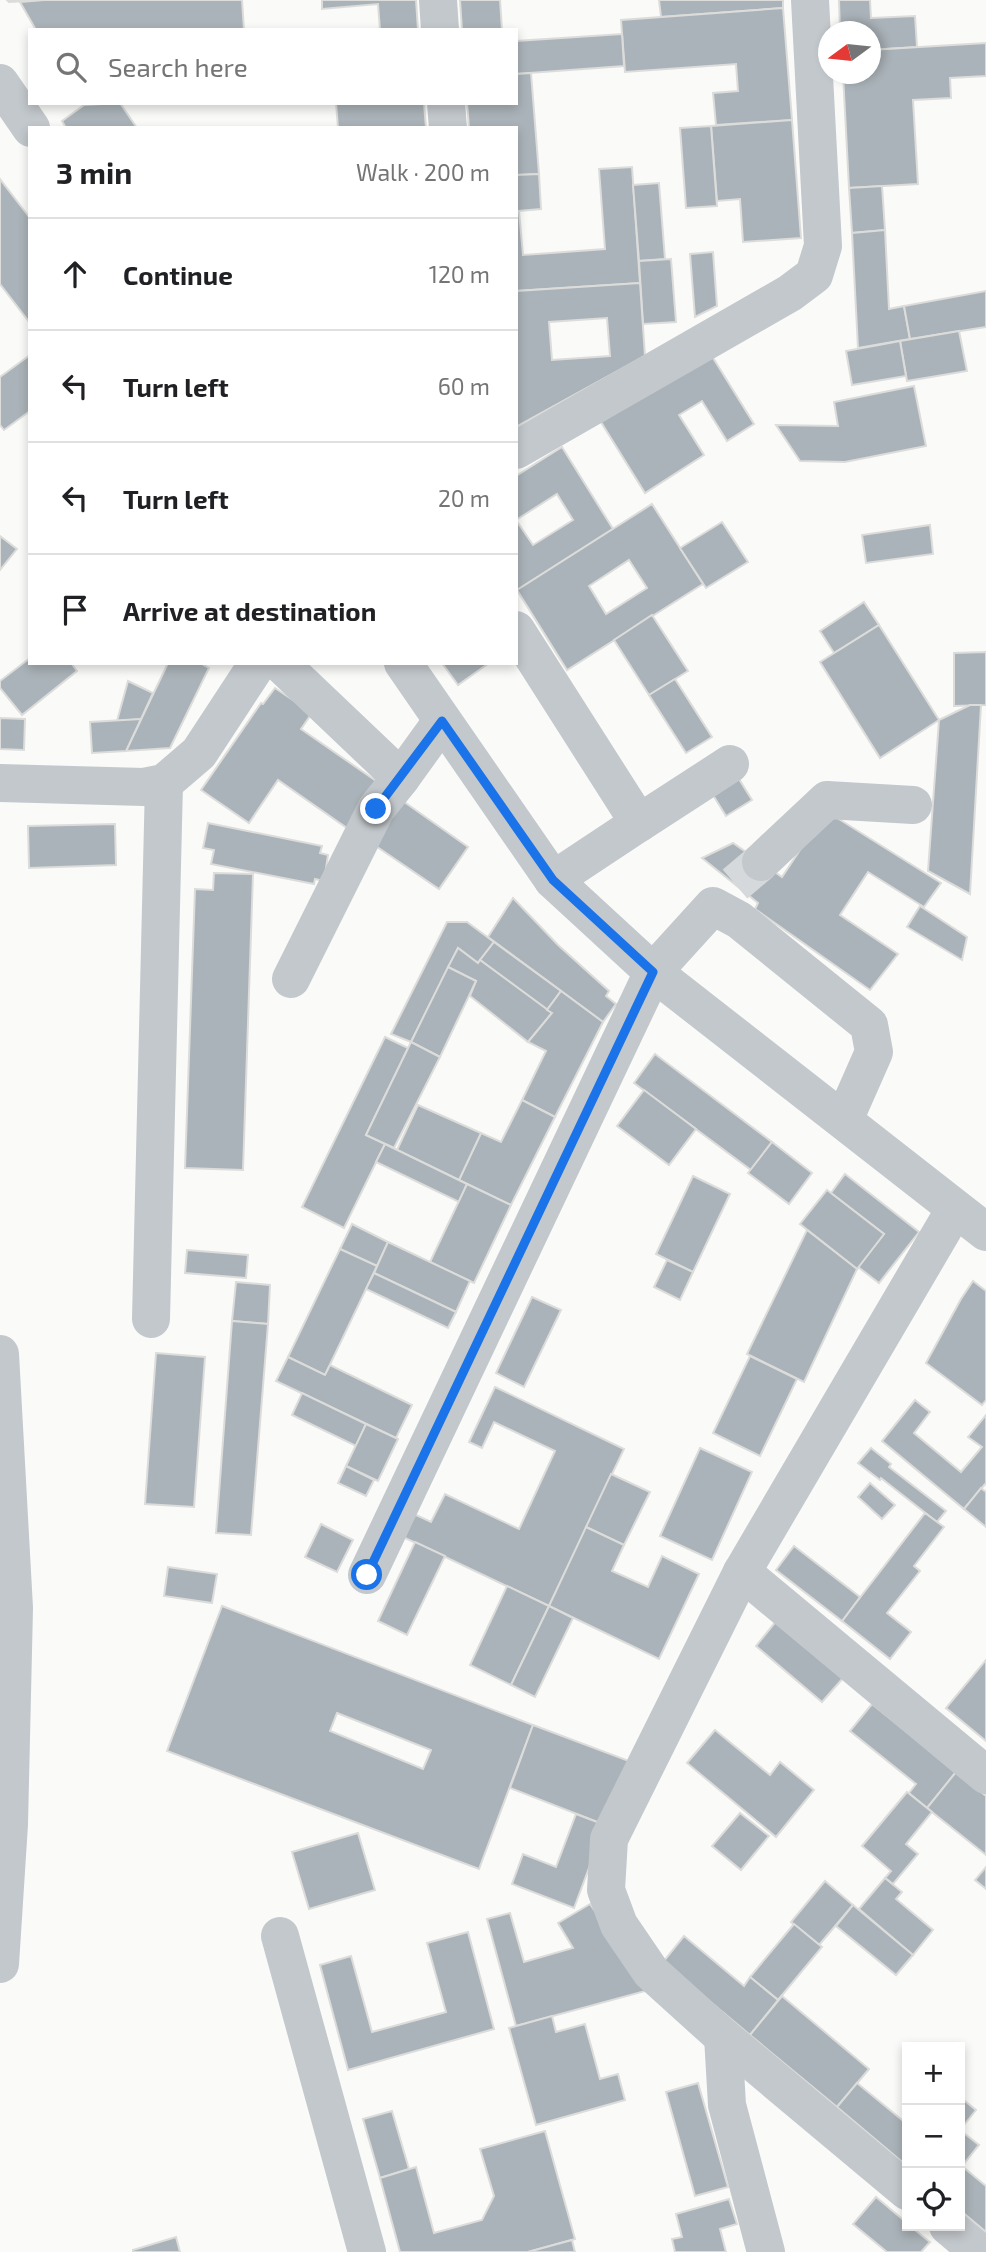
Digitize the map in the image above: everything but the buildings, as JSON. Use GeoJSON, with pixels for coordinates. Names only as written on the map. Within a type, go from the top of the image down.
{"type":"FeatureCollection","features":[{"type":"Feature","properties":{"kind":"street"},"geometry":{"type":"LineString","coordinates":[[438,0],[440,28]]}},
{"type":"Feature","properties":{"kind":"street"},"geometry":{"type":"LineString","coordinates":[[518,449],[790,293],[814,275],[823,246],[810,0]]}},
{"type":"Feature","properties":{"kind":"street"},"geometry":{"type":"LineString","coordinates":[[0,83],[30,126]]}},
{"type":"Feature","properties":{"kind":"street"},"geometry":{"type":"LineString","coordinates":[[446,105],[448,126]]}},
{"type":"Feature","properties":{"kind":"street"},"geometry":{"type":"LineString","coordinates":[[518,633],[639,823]]}},
{"type":"Feature","properties":{"kind":"street"},"geometry":{"type":"LineString","coordinates":[[0,783],[144,787],[164,783],[199,753],[257,665]]}},
{"type":"Feature","properties":{"kind":"street"},"geometry":{"type":"LineString","coordinates":[[282,665],[401,778]]}},
{"type":"Feature","properties":{"kind":"street"},"geometry":{"type":"LineString","coordinates":[[404,665],[553,880],[653,972],[986,1232]]}},
{"type":"Feature","properties":{"kind":"street"},"geometry":{"type":"LineString","coordinates":[[291,979],[376,809],[442,721]]}},
{"type":"Feature","properties":{"kind":"street"},"geometry":{"type":"LineString","coordinates":[[553,880],[730,764]]}},
{"type":"Feature","properties":{"kind":"street"},"geometry":{"type":"LineString","coordinates":[[151,1319],[164,783]]}},
{"type":"Feature","properties":{"kind":"street"},"geometry":{"type":"LineString","coordinates":[[367,1575],[653,972],[736,884],[827,800],[913,805]]}},
{"type":"Feature","properties":{"kind":"street"},"geometry":{"type":"LineString","coordinates":[[736,884],[739,920],[869,1025],[874,1052],[844,1120]]}},
{"type":"Feature","properties":{"kind":"street"},"geometry":{"type":"LineString","coordinates":[[902,2187],[723,2037],[651,1972],[619,1925],[606,1890],[609,1839],[742,1572],[956,1209]]}},
{"type":"Feature","properties":{"kind":"street"},"geometry":{"type":"LineString","coordinates":[[0,1354],[14,1608],[0,1965]]}},
{"type":"Feature","properties":{"kind":"street"},"geometry":{"type":"LineString","coordinates":[[742,1572],[986,1775]]}},
{"type":"Feature","properties":{"kind":"street"},"geometry":{"type":"LineString","coordinates":[[280,1936],[367,2252]]}},
{"type":"Feature","properties":{"kind":"street"},"geometry":{"type":"LineString","coordinates":[[723,2037],[727,2105],[766,2252]]}},
{"type":"Feature","properties":{"kind":"street"},"geometry":{"type":"LineString","coordinates":[[954,2231],[979,2252]]}},
{"type":"Feature","properties":{"kind":"tunnel"},"geometry":{"type":"LineString","coordinates":[[735,884],[761,862]]}},
{"type":"Feature","properties":{"kind":"route"},"geometry":{"type":"LineString","coordinates":[[367,1575],[653,972],[553,880],[442,721],[376,809]]}}]}
